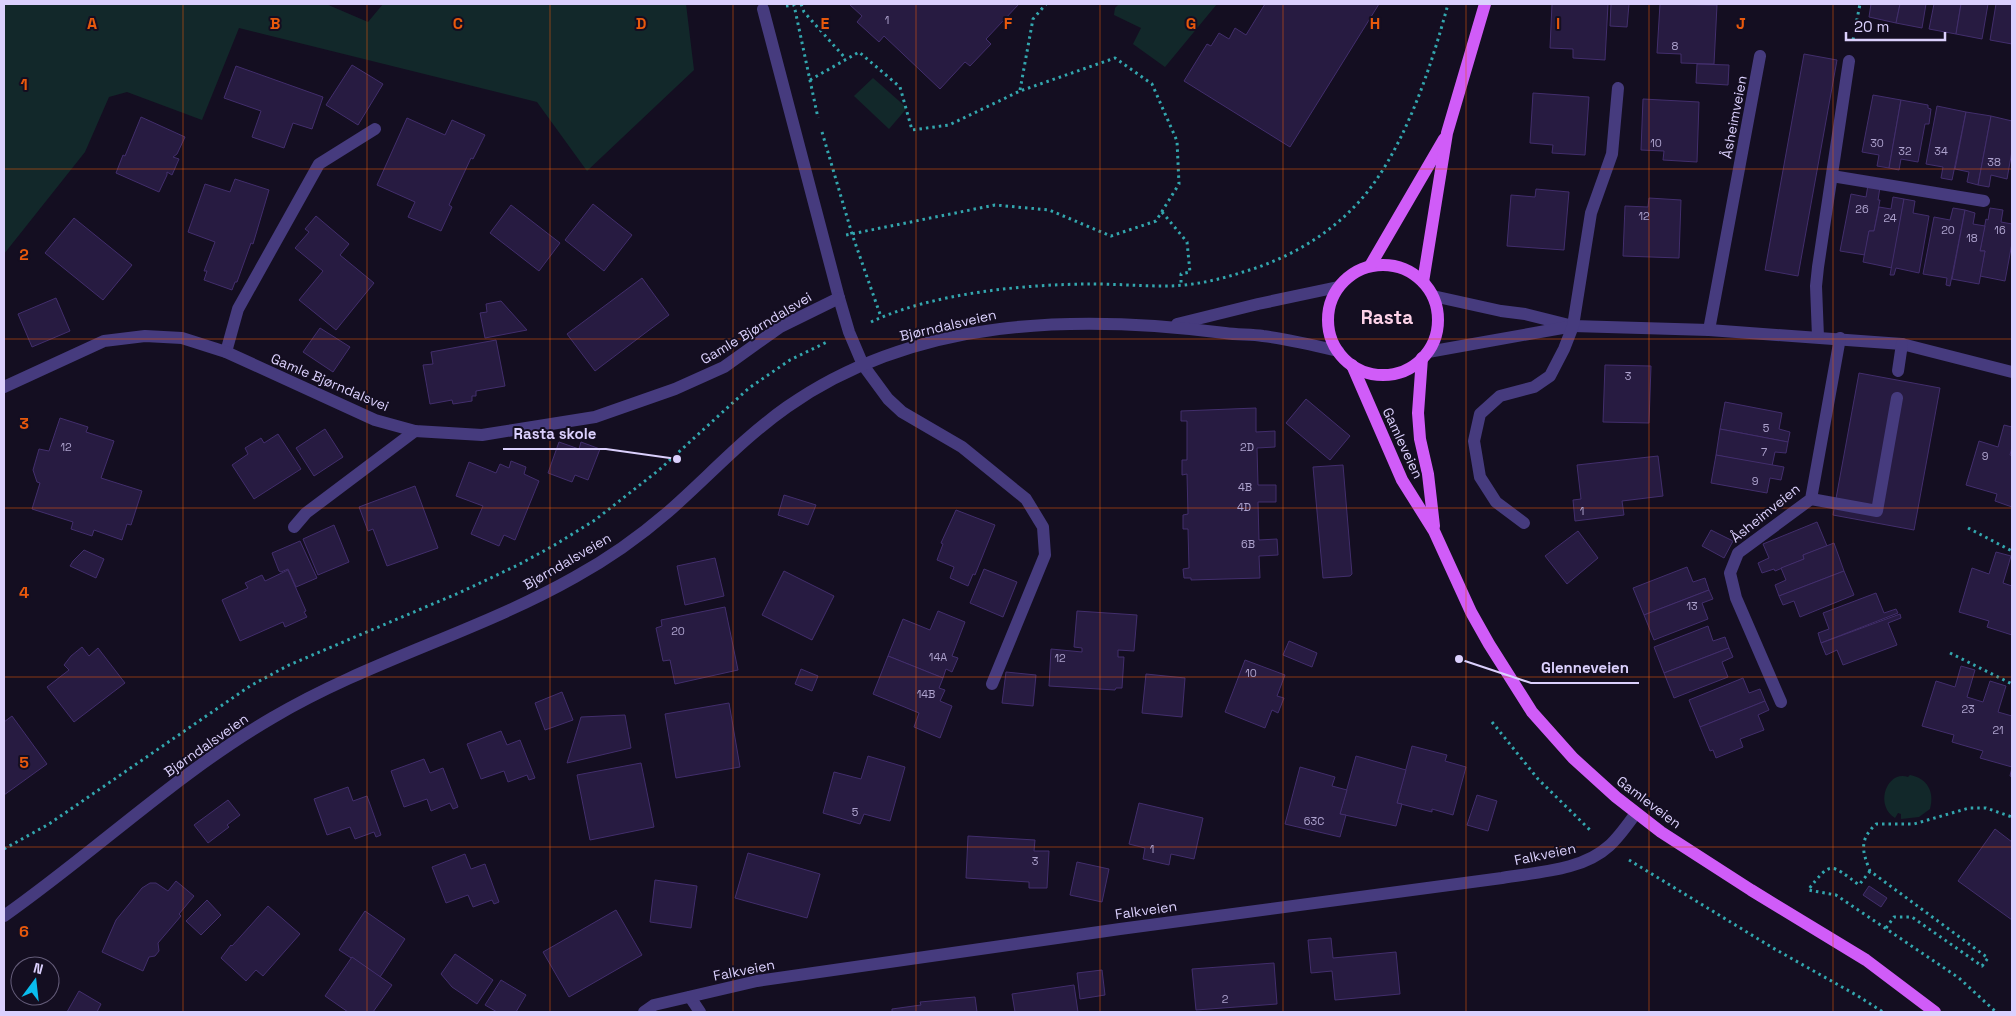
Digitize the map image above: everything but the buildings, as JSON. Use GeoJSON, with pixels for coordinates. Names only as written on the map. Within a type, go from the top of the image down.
{"type":"FeatureCollection","features":[{"type":"Feature","properties":{"kind":"main road"},"geometry":{"type":"LineString","coordinates":[[1423,282],[1448,133],[1486,4]]}},
{"type":"Feature","properties":{"kind":"main road"},"geometry":{"type":"LineString","coordinates":[[1370,266],[1448,133]]}},
{"type":"Feature","properties":{"kind":"main road","name":"Gamleveien"},"geometry":{"type":"LineString","coordinates":[[1384,264],[1399,267],[1412,273],[1423,282],[1433,296],[1438,324],[1435,339],[1425,355],[1410,367],[1396,373],[1381,375],[1366,372],[1352,365],[1338,351],[1330,336],[1328,319],[1331,302],[1338,287],[1347,278],[1358,270],[1384,264]]}},
{"type":"Feature","properties":{"kind":"main road","name":"Gamleveien"},"geometry":{"type":"LineString","coordinates":[[1425,355],[1418,413],[1434,531]]}},
{"type":"Feature","properties":{"kind":"main road","name":"Gamleveien"},"geometry":{"type":"LineString","coordinates":[[1352,365],[1402,480],[1434,531],[1484,636],[1532,712],[1573,758],[1610,792],[1661,832],[1735,880],[1844,945],[1929,1010]]}},
{"type":"Feature","properties":{"kind":"street"},"geometry":{"type":"LineString","coordinates":[[763,9],[848,332],[863,366],[888,399],[902,412],[962,447],[1026,499],[1043,527],[1045,555],[992,684]]}},
{"type":"Feature","properties":{"kind":"street","name":"Åsheimveien"},"geometry":{"type":"LineString","coordinates":[[1709,330],[1760,56]]}},
{"type":"Feature","properties":{"kind":"street"},"geometry":{"type":"LineString","coordinates":[[1818,337],[1816,286],[1849,61]]}},
{"type":"Feature","properties":{"kind":"street"},"geometry":{"type":"LineString","coordinates":[[1524,523],[1496,502],[1480,477],[1474,441],[1480,414],[1500,396],[1534,387],[1550,376],[1564,349],[1573,326],[1591,213],[1612,154],[1618,88]]}},
{"type":"Feature","properties":{"kind":"street"},"geometry":{"type":"LineString","coordinates":[[226,352],[238,309],[319,164],[375,129]]}},
{"type":"Feature","properties":{"kind":"street"},"geometry":{"type":"LineString","coordinates":[[1832,176],[1984,201]]}},
{"type":"Feature","properties":{"kind":"street","name":"Bjørndalsveien"},"geometry":{"type":"LineString","coordinates":[[1168,326],[1338,287]]}},
{"type":"Feature","properties":{"kind":"street"},"geometry":{"type":"LineString","coordinates":[[1433,296],[1525,314],[1573,326],[1709,330],[1902,344],[2012,372]]}},
{"type":"Feature","properties":{"kind":"street","name":"Gamle Bjørndalsvei"},"geometry":{"type":"LineString","coordinates":[[4,387],[104,341],[146,336],[182,338],[226,352],[375,420],[416,431],[482,435],[595,417],[675,389],[724,367],[780,327],[839,298]]}},
{"type":"Feature","properties":{"kind":"street","name":"Bjørndalsveien"},"geometry":{"type":"LineString","coordinates":[[4,916],[191,772],[274,717],[363,673],[540,595],[607,558],[667,513],[728,454],[759,428],[813,390],[863,366],[920,344],[996,328],[1037,325],[1168,326],[1261,336],[1338,351]]}},
{"type":"Feature","properties":{"kind":"street"},"geometry":{"type":"LineString","coordinates":[[1425,355],[1573,326]]}},
{"type":"Feature","properties":{"kind":"street","name":"Åsheimveien"},"geometry":{"type":"LineString","coordinates":[[1781,702],[1736,598],[1730,573],[1738,553],[1811,499],[1840,338]]}},
{"type":"Feature","properties":{"kind":"street"},"geometry":{"type":"LineString","coordinates":[[1898,370],[1902,344]]}},
{"type":"Feature","properties":{"kind":"street"},"geometry":{"type":"LineString","coordinates":[[1811,499],[1877,511],[1897,398]]}},
{"type":"Feature","properties":{"kind":"street"},"geometry":{"type":"LineString","coordinates":[[294,526],[306,513],[416,431]]}},
{"type":"Feature","properties":{"kind":"street","name":"Falkveien"},"geometry":{"type":"LineString","coordinates":[[644,1012],[654,1005],[757,981],[1120,929],[1502,878],[1579,864],[1609,846],[1636,813]]}},
{"type":"Feature","properties":{"kind":"street"},"geometry":{"type":"LineString","coordinates":[[690,997],[700,1012]]}},
{"type":"Feature","properties":{"kind":"path"},"geometry":{"type":"LineString","coordinates":[[801,4],[804,12],[846,60]]}},
{"type":"Feature","properties":{"kind":"path"},"geometry":{"type":"LineString","coordinates":[[1020,91],[1033,18],[1046,4]]}},
{"type":"Feature","properties":{"kind":"path"},"geometry":{"type":"LineString","coordinates":[[4,849],[49,824],[250,686],[289,665],[460,592],[518,565],[596,520],[659,470],[749,388],[790,360],[848,332],[881,317],[927,302],[1000,290],[1091,284],[1167,286],[1223,278],[1282,258],[1311,242],[1338,223],[1356,206],[1369,190],[1387,161],[1410,117],[1431,61],[1448,4]]}},
{"type":"Feature","properties":{"kind":"path"},"geometry":{"type":"LineString","coordinates":[[1849,61],[1860,4]]}},
{"type":"Feature","properties":{"kind":"path"},"geometry":{"type":"LineString","coordinates":[[763,9],[794,6],[820,125],[852,234],[881,317]]}},
{"type":"Feature","properties":{"kind":"path"},"geometry":{"type":"LineString","coordinates":[[810,80],[859,52],[900,86],[912,130],[948,125],[1020,91],[1115,58],[1152,84],[1177,141],[1179,184],[1156,221],[1111,236],[1049,210],[995,204],[852,234],[824,238]]}},
{"type":"Feature","properties":{"kind":"path"},"geometry":{"type":"LineString","coordinates":[[1162,212],[1187,242],[1190,272],[1181,274],[1181,284]]}},
{"type":"Feature","properties":{"kind":"path"},"geometry":{"type":"LineString","coordinates":[[1968,528],[2012,550]]}},
{"type":"Feature","properties":{"kind":"path"},"geometry":{"type":"LineString","coordinates":[[1950,653],[2012,684]]}},
{"type":"Feature","properties":{"kind":"path"},"geometry":{"type":"LineString","coordinates":[[1492,722],[1538,779],[1578,820],[1609,846],[1772,948],[1858,996],[1882,1012]]}},
{"type":"Feature","properties":{"kind":"path"},"geometry":{"type":"LineString","coordinates":[[1886,928],[1894,917],[1912,917],[1982,966],[1988,958],[1870,871],[1863,855],[1863,844],[1867,832],[1876,824],[1914,824],[1969,808],[1986,808],[2012,817]]}},
{"type":"Feature","properties":{"kind":"path"},"geometry":{"type":"LineString","coordinates":[[1870,871],[1859,885],[1840,871],[1831,868],[1823,870],[1808,890],[1836,895],[1959,978],[1996,1012]]}},
{"type":"Feature","properties":{"kind":"green space"},"geometry":{"type":"Polygon","coordinates":[[[4,4],[326,4],[368,22],[383,4],[686,4],[694,70],[587,171],[537,102],[239,28],[202,120],[127,92],[109,97],[85,152],[4,254],[4,4]]]}},
{"type":"Feature","properties":{"kind":"green space"},"geometry":{"type":"Polygon","coordinates":[[[1119,4],[1217,4],[1165,67],[1133,44],[1141,28],[1114,15],[1115,8],[1119,4]]]}},
{"type":"Feature","properties":{"kind":"green space"},"geometry":{"type":"Polygon","coordinates":[[[873,78],[907,108],[889,129],[854,96],[873,78]]]}},
{"type":"Feature","properties":{"kind":"green space"},"geometry":{"type":"Polygon","coordinates":[[[1910,775],[1921,779],[1928,787],[1931,797],[1930,809],[1919,817],[1901,819],[1901,814],[1898,813],[1895,818],[1885,805],[1884,797],[1886,790],[1889,783],[1894,779],[1910,775]]]}},
{"type":"Feature","properties":{"kind":"place","name":"Rasta skole"},"geometry":{"type":"Point","coordinates":[677,459]}},
{"type":"Feature","properties":{"kind":"place","name":"Glenneveien"},"geometry":{"type":"Point","coordinates":[1459,659]}},
{"type":"Feature","properties":{"kind":"district","name":"Rasta"},"geometry":{"type":"Point","coordinates":[1387,317]}}]}
